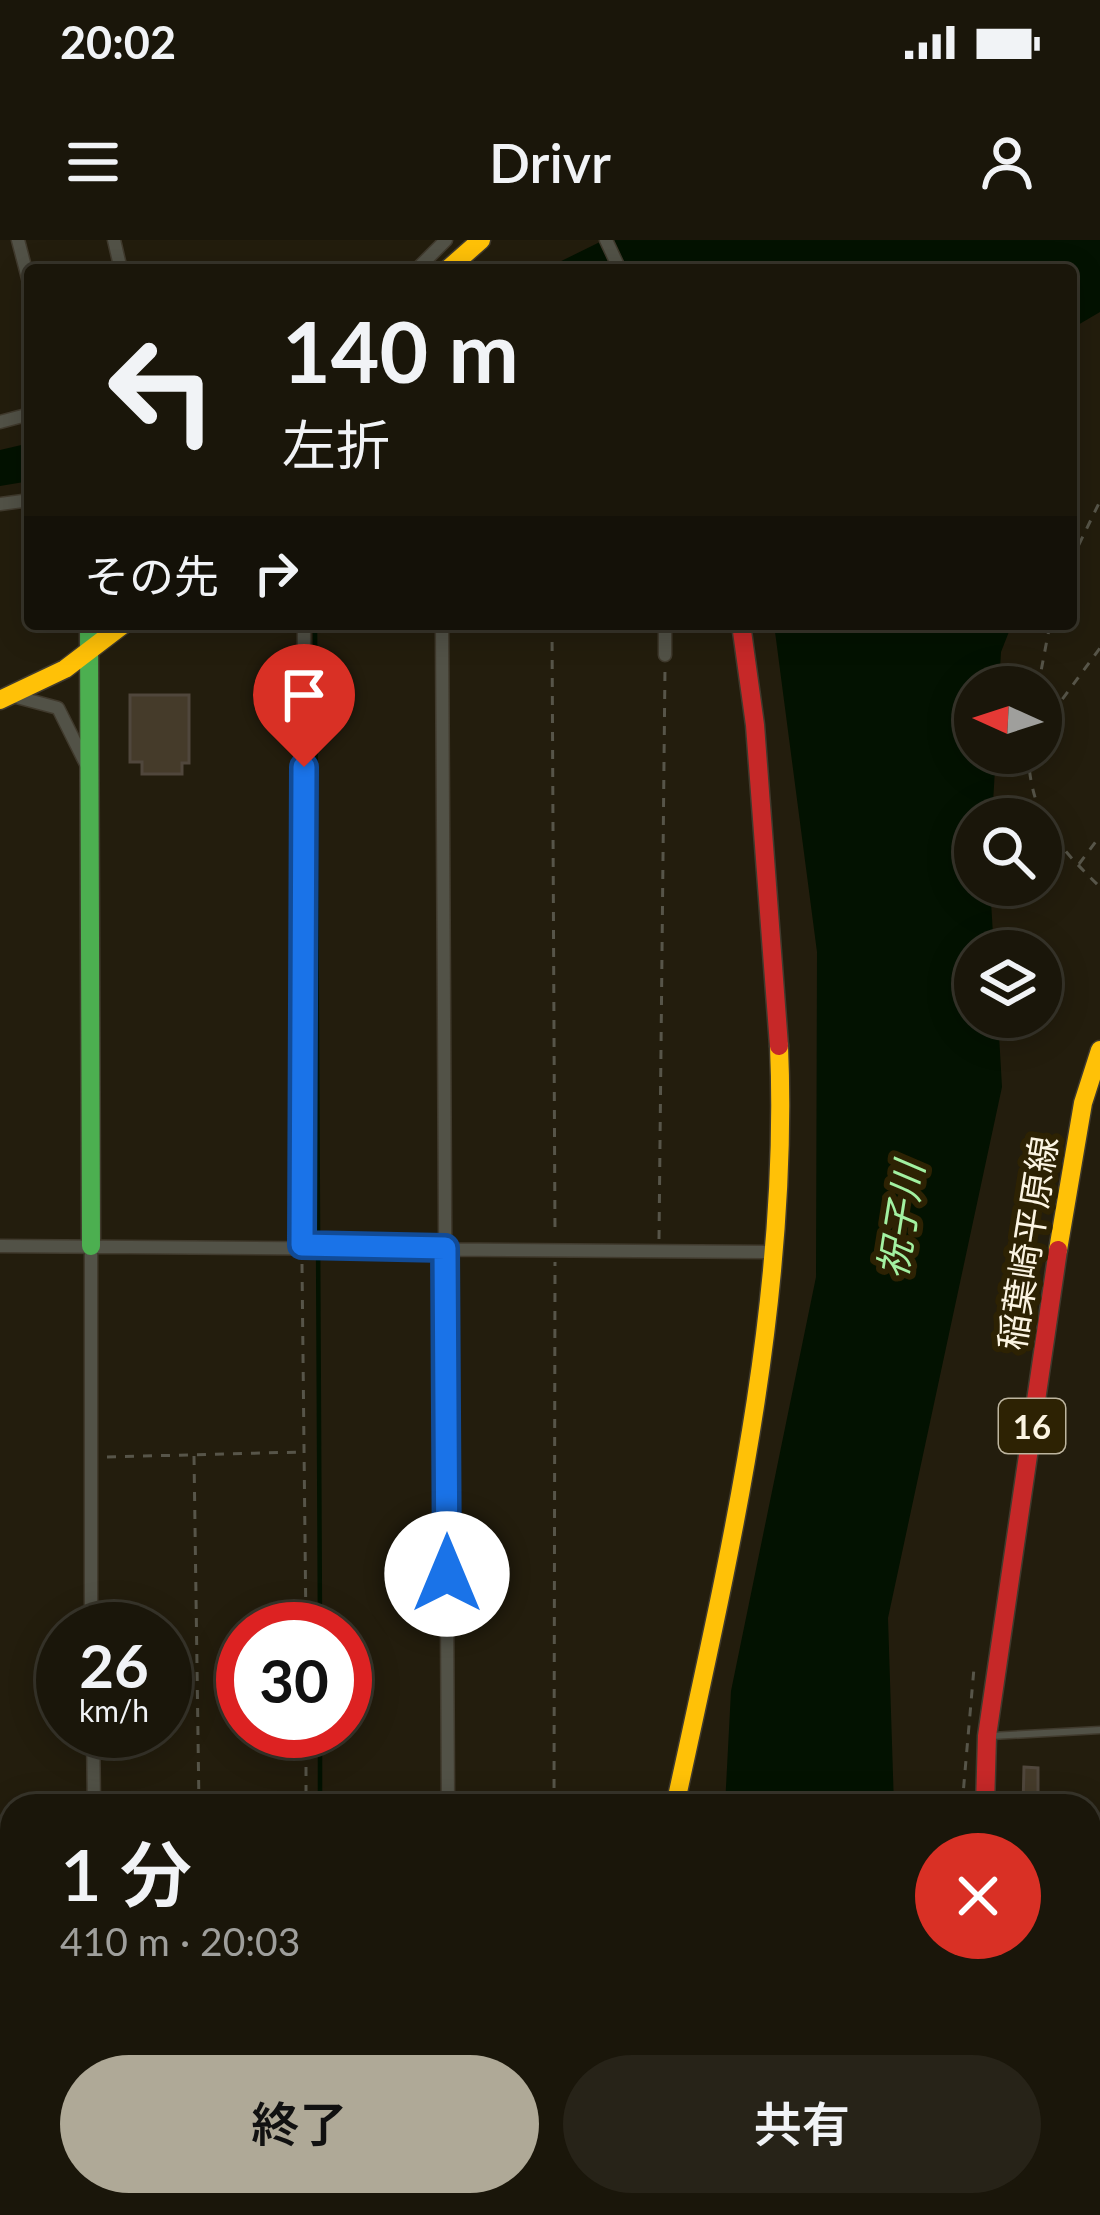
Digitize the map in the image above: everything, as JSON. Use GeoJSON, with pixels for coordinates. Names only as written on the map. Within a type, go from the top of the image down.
{"type":"FeatureCollection","features":[{"type":"Feature","properties":{"kind":"street"},"geometry":{"type":"LineString","coordinates":[[422,264],[446,240]]}},
{"type":"Feature","properties":{"kind":"street"},"geometry":{"type":"LineString","coordinates":[[454,264],[481,240]]}},
{"type":"Feature","properties":{"kind":"street"},"geometry":{"type":"LineString","coordinates":[[89,630],[91,1602]]}},
{"type":"Feature","properties":{"kind":"street"},"geometry":{"type":"LineString","coordinates":[[6,698],[65,669],[116,630]]}},
{"type":"Feature","properties":{"kind":"street"},"geometry":{"type":"LineString","coordinates":[[304,630],[305,1245]]}},
{"type":"Feature","properties":{"kind":"street"},"geometry":{"type":"LineString","coordinates":[[442,630],[448,1794]]}},
{"type":"Feature","properties":{"kind":"street"},"geometry":{"type":"LineString","coordinates":[[665,630],[665,655]]}},
{"type":"Feature","properties":{"kind":"street"},"geometry":{"type":"LineString","coordinates":[[678,1794],[738,1516],[774,1252],[781,1087],[777,994],[755,725],[742,630]]}},
{"type":"Feature","properties":{"kind":"street"},"geometry":{"type":"LineString","coordinates":[[6,698],[58,707],[89,771]]}},
{"type":"Feature","properties":{"kind":"street","name":"稲葉崎平原線"},"geometry":{"type":"LineString","coordinates":[[986,1794],[987,1736],[1072,1164],[1100,1050]]}},
{"type":"Feature","properties":{"kind":"street"},"geometry":{"type":"LineString","coordinates":[[0,1246],[659,1247],[774,1252]]}},
{"type":"Feature","properties":{"kind":"street"},"geometry":{"type":"LineString","coordinates":[[93,1758],[94,1794]]}},
{"type":"Feature","properties":{"kind":"lane"},"geometry":{"type":"LineString","coordinates":[[987,1736],[1100,1730]]}},
{"type":"Feature","properties":{"kind":"path"},"geometry":{"type":"LineString","coordinates":[[1077,549],[1100,501]]}},
{"type":"Feature","properties":{"kind":"path"},"geometry":{"type":"LineString","coordinates":[[552,630],[554,1794]]}},
{"type":"Feature","properties":{"kind":"path"},"geometry":{"type":"LineString","coordinates":[[1042,666],[1049,630]]}},
{"type":"Feature","properties":{"kind":"path"},"geometry":{"type":"LineString","coordinates":[[1062,700],[1100,649]]}},
{"type":"Feature","properties":{"kind":"path"},"geometry":{"type":"LineString","coordinates":[[659,1247],[665,655]]}},
{"type":"Feature","properties":{"kind":"path"},"geometry":{"type":"LineString","coordinates":[[1029,774],[1030,792],[1058,845],[1100,887]]}},
{"type":"Feature","properties":{"kind":"path"},"geometry":{"type":"LineString","coordinates":[[1078,865],[1100,836]]}},
{"type":"Feature","properties":{"kind":"path"},"geometry":{"type":"LineString","coordinates":[[305,1245],[305,1602]]}},
{"type":"Feature","properties":{"kind":"path"},"geometry":{"type":"LineString","coordinates":[[88,1458],[305,1452]]}},
{"type":"Feature","properties":{"kind":"path"},"geometry":{"type":"LineString","coordinates":[[194,1456],[199,1794]]}},
{"type":"Feature","properties":{"kind":"path"},"geometry":{"type":"LineString","coordinates":[[963,1794],[974,1668]]}},
{"type":"Feature","properties":{"kind":"path"},"geometry":{"type":"LineString","coordinates":[[306,1758],[306,1794]]}},
{"type":"Feature","properties":{"kind":"water"},"geometry":{"type":"Polygon","coordinates":[[[604,240],[1100,240],[1100,312],[1077,325],[1077,264],[555,264],[604,240]]]}},
{"type":"Feature","properties":{"kind":"water"},"geometry":{"type":"Polygon","coordinates":[[[24,444],[24,482],[0,486],[0,450],[24,444]]]}},
{"type":"Feature","properties":{"kind":"water","name":"祝子川"},"geometry":{"type":"Polygon","coordinates":[[[775,630],[1010,630],[1000,666],[954,666],[954,774],[995,774],[993,798],[954,798],[954,906],[991,906],[993,930],[954,930],[954,1038],[999,1038],[1002,1087],[888,1618],[894,1794],[726,1794],[731,1691],[816,1277],[817,952],[775,630]]]}},
{"type":"Feature","properties":{"kind":"building"},"geometry":{"type":"Polygon","coordinates":[[[130,695],[189,695],[189,763],[182,763],[182,774],[142,774],[142,762],[130,762],[130,695]]]}},
{"type":"Feature","properties":{"kind":"building"},"geometry":{"type":"Polygon","coordinates":[[[1024,1767],[1038,1768],[1038,1794],[1023,1794],[1024,1767]]]}},
{"type":"Feature","properties":{"kind":"waterway"},"geometry":{"type":"LineString","coordinates":[[315,630],[320,1602]]}},
{"type":"Feature","properties":{"kind":"waterway"},"geometry":{"type":"LineString","coordinates":[[320,1758],[320,1794]]}},
{"type":"Feature","properties":{"kind":"traffic: fast"},"geometry":{"type":"LineString","coordinates":[[89,630],[91,1246]]}},
{"type":"Feature","properties":{"kind":"traffic: slow"},"geometry":{"type":"LineString","coordinates":[[454,264],[481,240]]}},
{"type":"Feature","properties":{"kind":"traffic: slow"},"geometry":{"type":"LineString","coordinates":[[0,700],[65,669],[116,630]]}},
{"type":"Feature","properties":{"kind":"traffic: slow"},"geometry":{"type":"LineString","coordinates":[[678,1794],[735,1524],[765,1333],[780,1142],[779,1046]]}},
{"type":"Feature","properties":{"kind":"traffic: slow"},"geometry":{"type":"LineString","coordinates":[[1058,1250],[1083,1103],[1100,1050]]}},
{"type":"Feature","properties":{"kind":"traffic: jam"},"geometry":{"type":"LineString","coordinates":[[742,630],[755,725],[779,1046]]}},
{"type":"Feature","properties":{"kind":"traffic: jam"},"geometry":{"type":"LineString","coordinates":[[985,1794],[987,1736],[1058,1250]]}},
{"type":"Feature","properties":{"kind":"route"},"geometry":{"type":"LineString","coordinates":[[304,767],[302,1245],[445,1248],[447,1574]]}}]}
